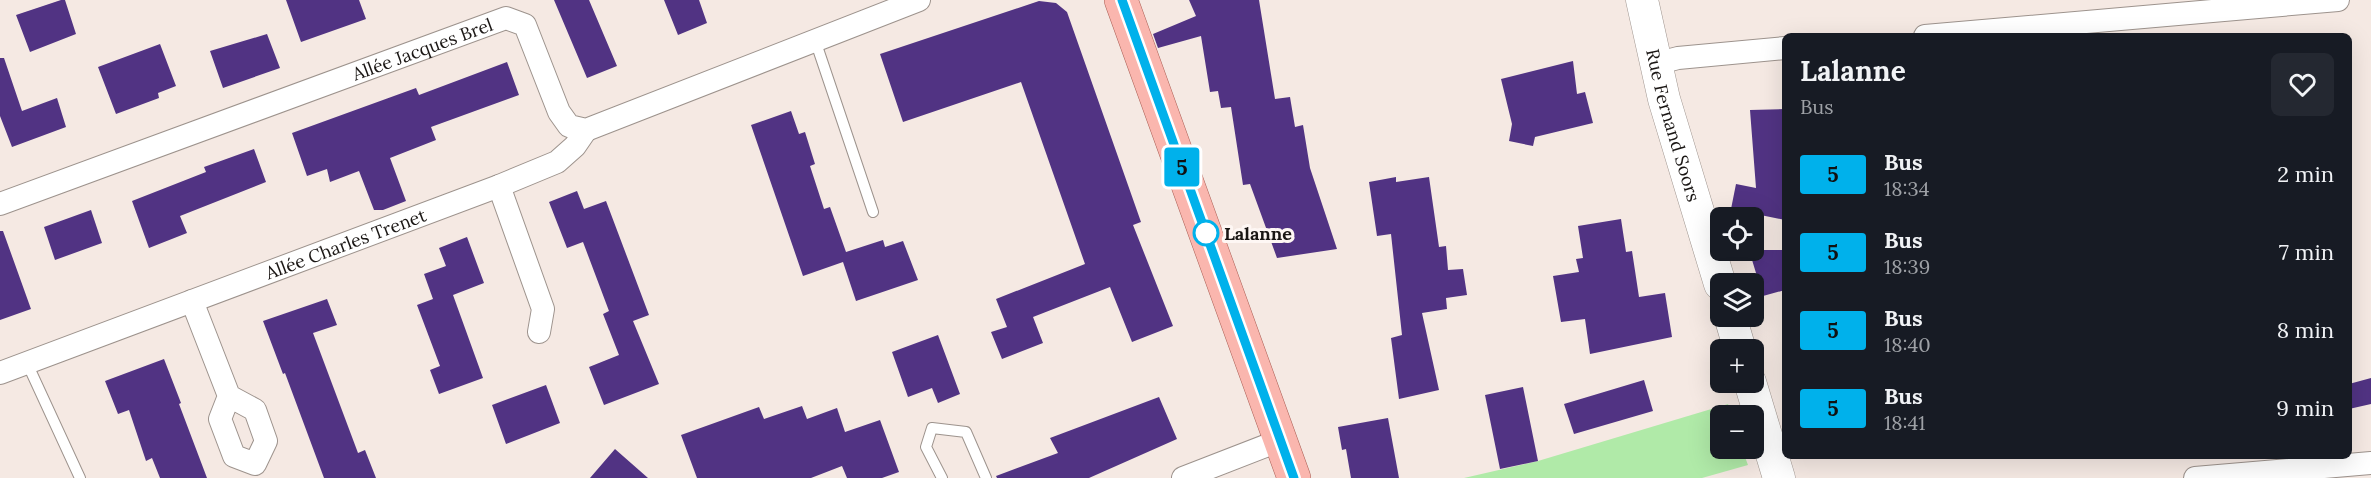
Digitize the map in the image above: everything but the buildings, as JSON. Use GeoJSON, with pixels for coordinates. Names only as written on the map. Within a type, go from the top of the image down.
{"type":"FeatureCollection","features":[{"type":"Feature","properties":{"kind":"main road"},"geometry":{"type":"LineString","coordinates":[[1121,0],[1294,478]]}},
{"type":"Feature","properties":{"kind":"street"},"geometry":{"type":"LineString","coordinates":[[586,130],[814,39],[919,0]]}},
{"type":"Feature","properties":{"kind":"street","name":"Rue Fernand Soors"},"geometry":{"type":"LineString","coordinates":[[1642,0],[1655,64],[1717,273]]}},
{"type":"Feature","properties":{"kind":"street"},"geometry":{"type":"LineString","coordinates":[[1959,33],[2338,0]]}},
{"type":"Feature","properties":{"kind":"street","name":"Allée Jacques Brel"},"geometry":{"type":"LineString","coordinates":[[0,204],[506,18],[525,25],[559,112],[569,126],[586,130]]}},
{"type":"Feature","properties":{"kind":"street"},"geometry":{"type":"LineString","coordinates":[[1655,64],[1678,58],[1782,48]]}},
{"type":"Feature","properties":{"kind":"street","name":"Allée Charles Trenet"},"geometry":{"type":"LineString","coordinates":[[0,374],[557,162],[575,146],[586,130]]}},
{"type":"Feature","properties":{"kind":"street"},"geometry":{"type":"LineString","coordinates":[[499,186],[543,309],[539,332]]}},
{"type":"Feature","properties":{"kind":"street"},"geometry":{"type":"LineString","coordinates":[[192,301],[229,396]]}},
{"type":"Feature","properties":{"kind":"street"},"geometry":{"type":"LineString","coordinates":[[1753,393],[1779,478]]}},
{"type":"Feature","properties":{"kind":"street"},"geometry":{"type":"LineString","coordinates":[[1183,478],[1281,440]]}},
{"type":"Feature","properties":{"kind":"street"},"geometry":{"type":"LineString","coordinates":[[2195,478],[2371,463]]}},
{"type":"Feature","properties":{"kind":"lane"},"geometry":{"type":"LineString","coordinates":[[814,39],[873,212]]}},
{"type":"Feature","properties":{"kind":"lane"},"geometry":{"type":"LineString","coordinates":[[27,363],[80,478]]}},
{"type":"Feature","properties":{"kind":"lane"},"geometry":{"type":"LineString","coordinates":[[942,478],[926,447],[932,428],[966,432],[986,478]]}},
{"type":"Feature","properties":{"kind":"green space"},"geometry":{"type":"Polygon","coordinates":[[[1710,409],[1710,459],[1746,459],[1748,465],[1702,478],[1464,478],[1538,461],[1710,409]]]}},
{"type":"Feature","properties":{"kind":"bus line","name":"5"},"geometry":{"type":"LineString","coordinates":[[1122,0],[1294,478]]}},
{"type":"Feature","properties":{"kind":"place","name":"Lalanne"},"geometry":{"type":"Point","coordinates":[1206,233]}}]}
